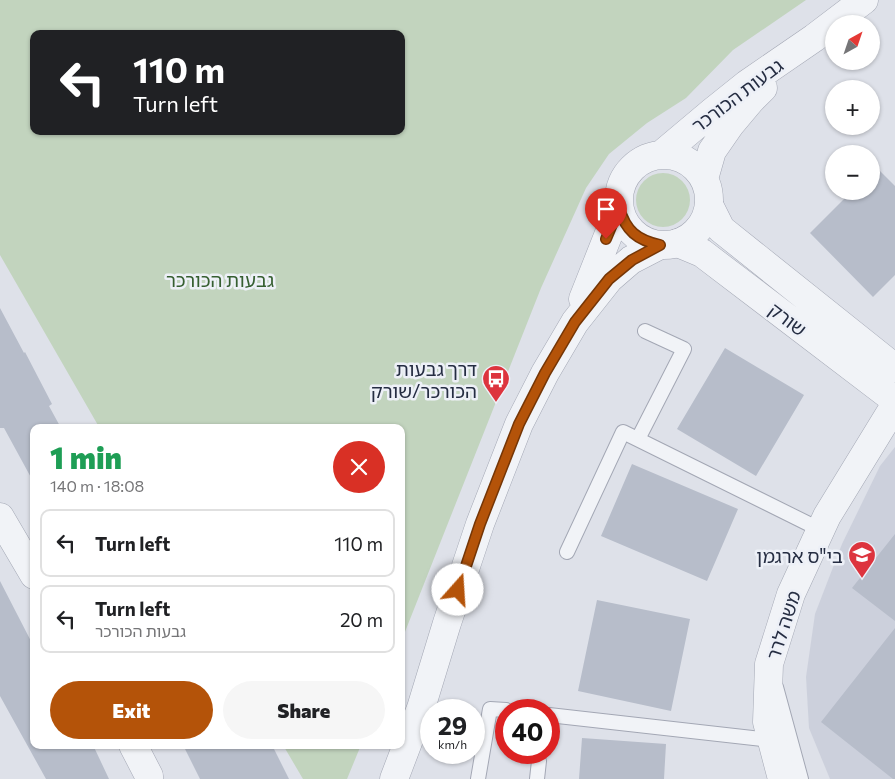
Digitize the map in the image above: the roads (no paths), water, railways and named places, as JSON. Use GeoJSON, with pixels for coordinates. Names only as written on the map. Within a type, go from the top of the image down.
{"type":"FeatureCollection","features":[{"type":"Feature","properties":{"kind":"street","name":"גבעות הכורכר"},"geometry":{"type":"LineString","coordinates":[[662,154],[747,84],[814,38],[864,0]]}},
{"type":"Feature","properties":{"kind":"street","name":"גבעות הכורכר"},"geometry":{"type":"LineString","coordinates":[[707,192],[712,151],[730,125],[751,100],[814,38]]}},
{"type":"Feature","properties":{"kind":"street"},"geometry":{"type":"LineString","coordinates":[[423,699],[480,524],[519,424],[545,373],[575,322],[609,279],[632,260],[690,237],[706,217],[707,192],[697,169],[687,161],[675,156],[662,154],[638,162],[628,171],[618,195],[619,208],[629,229],[638,237],[649,242],[669,244]]}},
{"type":"Feature","properties":{"kind":"street","name":"שורק"},"geometry":{"type":"LineString","coordinates":[[707,192],[722,229],[895,368]]}},
{"type":"Feature","properties":{"kind":"street"},"geometry":{"type":"LineString","coordinates":[[575,322],[619,208]]}},
{"type":"Feature","properties":{"kind":"street","name":"שורק"},"geometry":{"type":"LineString","coordinates":[[669,244],[702,253],[895,400]]}},
{"type":"Feature","properties":{"kind":"street","name":"משה לרר"},"geometry":{"type":"LineString","coordinates":[[782,779],[767,722],[769,664],[791,594],[827,516],[895,405]]}},
{"type":"Feature","properties":{"kind":"street"},"geometry":{"type":"LineString","coordinates":[[0,517],[30,568]]}},
{"type":"Feature","properties":{"kind":"street"},"geometry":{"type":"LineString","coordinates":[[394,779],[420,708]]}},
{"type":"Feature","properties":{"kind":"street"},"geometry":{"type":"LineString","coordinates":[[415,779],[420,708]]}},
{"type":"Feature","properties":{"kind":"street"},"geometry":{"type":"LineString","coordinates":[[135,749],[149,779]]}},
{"type":"Feature","properties":{"kind":"lane"},"geometry":{"type":"LineString","coordinates":[[638,439],[684,350],[645,331]]}},
{"type":"Feature","properties":{"kind":"lane"},"geometry":{"type":"LineString","coordinates":[[567,552],[623,432],[821,530]]}},
{"type":"Feature","properties":{"kind":"lane"},"geometry":{"type":"LineString","coordinates":[[769,664],[801,779]]}},
{"type":"Feature","properties":{"kind":"lane"},"geometry":{"type":"LineString","coordinates":[[478,779],[490,709],[495,709]]}},
{"type":"Feature","properties":{"kind":"lane"},"geometry":{"type":"LineString","coordinates":[[560,716],[771,740]]}},
{"type":"Feature","properties":{"kind":"lane"},"geometry":{"type":"LineString","coordinates":[[537,779],[539,764]]}},
{"type":"Feature","properties":{"kind":"place","name":"דרך גבעות הכורכר/שורק"},"geometry":{"type":"Point","coordinates":[496,403]}},
{"type":"Feature","properties":{"kind":"place","name":"בי\"ס ארגמן"},"geometry":{"type":"Point","coordinates":[862,579]}}]}
